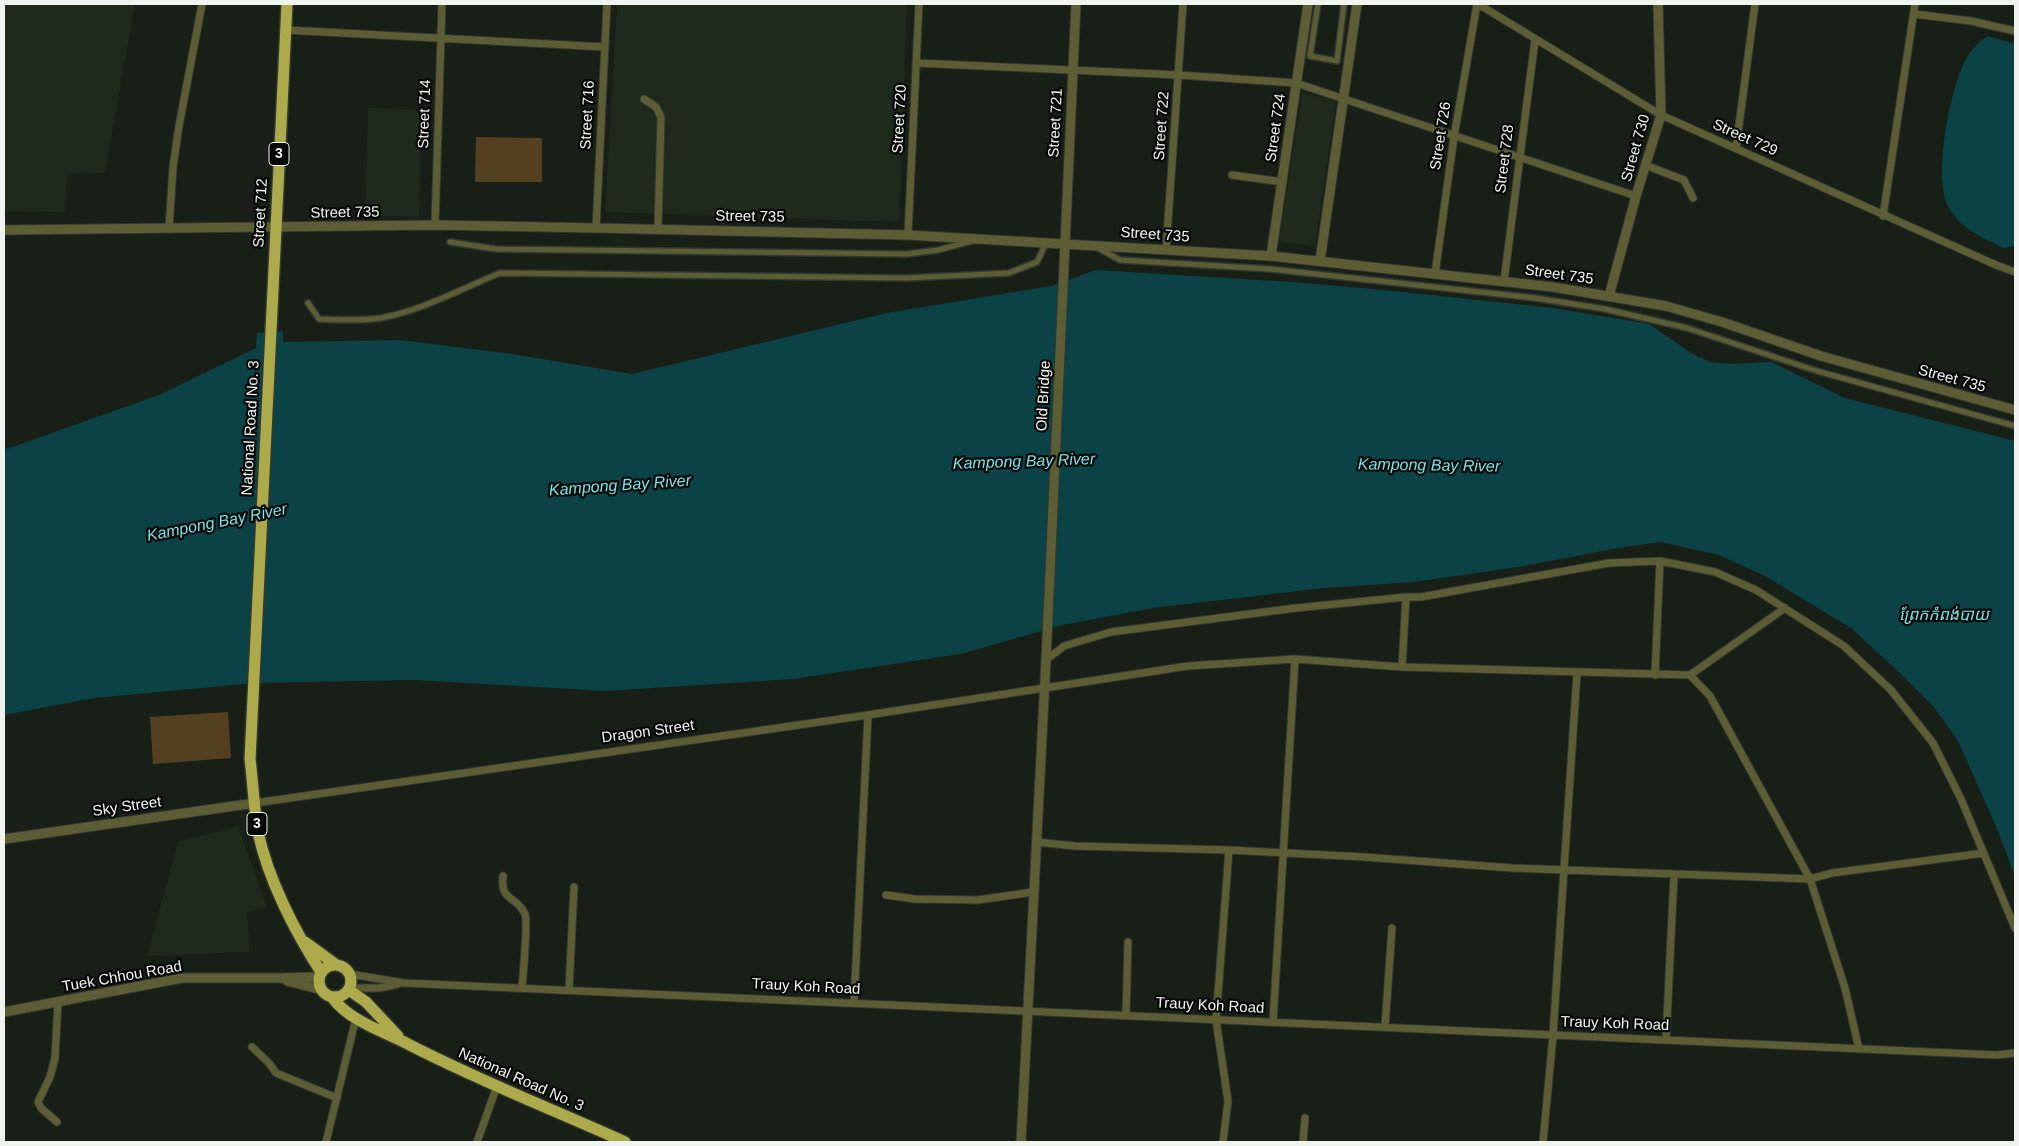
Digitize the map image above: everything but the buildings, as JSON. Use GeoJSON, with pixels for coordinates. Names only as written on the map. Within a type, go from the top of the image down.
{"type":"FeatureCollection","features":[{"type":"Feature","properties":{"kind":"highway","name":"Street 712"},"geometry":{"type":"LineString","coordinates":[[273,305],[275,228],[287,4]]}},
{"type":"Feature","properties":{"kind":"highway","name":"National Road No. 3"},"geometry":{"type":"LineString","coordinates":[[254,802],[250,759],[252,702],[273,305]]}},
{"type":"Feature","properties":{"kind":"highway","name":"3"},"geometry":{"type":"LineString","coordinates":[[254,802],[266,863],[300,938],[320,974]]}},
{"type":"Feature","properties":{"kind":"highway","name":"3"},"geometry":{"type":"LineString","coordinates":[[300,938],[334,964]]}},
{"type":"Feature","properties":{"kind":"highway"},"geometry":{"type":"LineString","coordinates":[[334,964],[344,967],[350,974],[349,989],[344,994],[332,997],[322,990],[319,984],[320,974],[325,968],[334,964]]}},
{"type":"Feature","properties":{"kind":"highway"},"geometry":{"type":"LineString","coordinates":[[349,989],[366,1002],[406,1044]]}},
{"type":"Feature","properties":{"kind":"highway","name":"National Road No. 3"},"geometry":{"type":"LineString","coordinates":[[332,997],[336,1003],[356,1018],[450,1066],[625,1142]]}},
{"type":"Feature","properties":{"kind":"street"},"geometry":{"type":"LineString","coordinates":[[169,229],[173,168],[179,126],[202,4]]}},
{"type":"Feature","properties":{"kind":"street","name":"Street 714"},"geometry":{"type":"LineString","coordinates":[[435,226],[442,4]]}},
{"type":"Feature","properties":{"kind":"street","name":"Street 716"},"geometry":{"type":"LineString","coordinates":[[596,228],[607,4]]}},
{"type":"Feature","properties":{"kind":"street","name":"Street 720"},"geometry":{"type":"LineString","coordinates":[[908,235],[919,4]]}},
{"type":"Feature","properties":{"kind":"street","name":"Street 721"},"geometry":{"type":"LineString","coordinates":[[1064,260],[1076,4]]}},
{"type":"Feature","properties":{"kind":"street","name":"Street 722"},"geometry":{"type":"LineString","coordinates":[[1166,250],[1183,4]]}},
{"type":"Feature","properties":{"kind":"street","name":"Street 724"},"geometry":{"type":"LineString","coordinates":[[1271,256],[1308,4]]}},
{"type":"Feature","properties":{"kind":"street"},"geometry":{"type":"LineString","coordinates":[[1318,4],[1310,56],[1336,61],[1344,4]]}},
{"type":"Feature","properties":{"kind":"street"},"geometry":{"type":"LineString","coordinates":[[1320,261],[1357,4]]}},
{"type":"Feature","properties":{"kind":"street","name":"Street 729"},"geometry":{"type":"LineString","coordinates":[[1477,4],[1661,115],[1883,216],[2015,272]]}},
{"type":"Feature","properties":{"kind":"street","name":"Street 726"},"geometry":{"type":"LineString","coordinates":[[1435,274],[1454,137],[1477,4]]}},
{"type":"Feature","properties":{"kind":"street","name":"Street 730"},"geometry":{"type":"LineString","coordinates":[[1609,296],[1636,196],[1661,115],[1658,4]]}},
{"type":"Feature","properties":{"kind":"street"},"geometry":{"type":"LineString","coordinates":[[1736,148],[1755,4]]}},
{"type":"Feature","properties":{"kind":"street"},"geometry":{"type":"LineString","coordinates":[[1883,216],[1915,4]]}},
{"type":"Feature","properties":{"kind":"street"},"geometry":{"type":"LineString","coordinates":[[1914,14],[1971,21],[2015,31]]}},
{"type":"Feature","properties":{"kind":"street"},"geometry":{"type":"LineString","coordinates":[[286,30],[605,47]]}},
{"type":"Feature","properties":{"kind":"street","name":"Street 728"},"geometry":{"type":"LineString","coordinates":[[1504,281],[1518,158],[1535,40]]}},
{"type":"Feature","properties":{"kind":"street"},"geometry":{"type":"LineString","coordinates":[[916,63],[1179,75],[1296,83],[1636,196]]}},
{"type":"Feature","properties":{"kind":"street"},"geometry":{"type":"LineString","coordinates":[[644,99],[656,107],[661,117],[658,229]]}},
{"type":"Feature","properties":{"kind":"street"},"geometry":{"type":"LineString","coordinates":[[1645,165],[1684,180],[1692,198]]}},
{"type":"Feature","properties":{"kind":"street"},"geometry":{"type":"LineString","coordinates":[[1232,175],[1283,182]]}},
{"type":"Feature","properties":{"kind":"street","name":"Street 735"},"geometry":{"type":"LineString","coordinates":[[4,230],[435,226],[658,229],[908,235],[1271,256],[1553,287],[1666,306],[1821,356],[2015,410]]}},
{"type":"Feature","properties":{"kind":"street"},"geometry":{"type":"LineString","coordinates":[[450,242],[496,249],[907,254],[938,250],[982,239]]}},
{"type":"Feature","properties":{"kind":"street"},"geometry":{"type":"LineString","coordinates":[[308,303],[319,319],[380,318],[425,305],[500,273],[908,278],[1009,273],[1037,262],[1046,242]]}},
{"type":"Feature","properties":{"kind":"street"},"geometry":{"type":"LineString","coordinates":[[1091,245],[1120,260],[1289,271],[1535,298],[1605,310],[1687,328],[1816,371],[2015,426]]}},
{"type":"Feature","properties":{"kind":"street","name":"Old Bridge"},"geometry":{"type":"LineString","coordinates":[[1021,1142],[1064,260]]}},
{"type":"Feature","properties":{"kind":"street"},"geometry":{"type":"LineString","coordinates":[[1046,656],[1064,646],[1111,632],[1296,608],[1421,597],[1608,563],[1660,561],[1715,572],[1756,590],[1844,646],[1891,690],[1933,743],[1961,799],[2015,928]]}},
{"type":"Feature","properties":{"kind":"street"},"geometry":{"type":"LineString","coordinates":[[1656,675],[1660,561]]}},
{"type":"Feature","properties":{"kind":"street"},"geometry":{"type":"LineString","coordinates":[[1402,667],[1406,597]]}},
{"type":"Feature","properties":{"kind":"street"},"geometry":{"type":"LineString","coordinates":[[1785,608],[1690,675],[1710,696],[1810,879],[1845,988],[1859,1049]]}},
{"type":"Feature","properties":{"kind":"street"},"geometry":{"type":"LineString","coordinates":[[1273,1022],[1285,853],[1295,659]]}},
{"type":"Feature","properties":{"kind":"street","name":"Dragon Street"},"geometry":{"type":"LineString","coordinates":[[254,802],[868,715],[1188,666],[1295,659],[1402,667],[1690,675]]}},
{"type":"Feature","properties":{"kind":"street"},"geometry":{"type":"LineString","coordinates":[[1543,1142],[1553,1035],[1577,673]]}},
{"type":"Feature","properties":{"kind":"street"},"geometry":{"type":"LineString","coordinates":[[854,1003],[868,715]]}},
{"type":"Feature","properties":{"kind":"street","name":"Sky Street"},"geometry":{"type":"LineString","coordinates":[[4,839],[254,802]]}},
{"type":"Feature","properties":{"kind":"street"},"geometry":{"type":"LineString","coordinates":[[1036,842],[1114,848],[1229,850],[1564,870],[1810,879],[1832,873],[1984,853]]}},
{"type":"Feature","properties":{"kind":"street"},"geometry":{"type":"LineString","coordinates":[[1223,1142],[1228,1101],[1216,1020],[1229,850]]}},
{"type":"Feature","properties":{"kind":"street"},"geometry":{"type":"LineString","coordinates":[[1666,1040],[1674,875]]}},
{"type":"Feature","properties":{"kind":"street"},"geometry":{"type":"LineString","coordinates":[[503,876],[503,891],[506,896],[517,903],[526,916],[522,988]]}},
{"type":"Feature","properties":{"kind":"street"},"geometry":{"type":"LineString","coordinates":[[569,990],[574,887]]}},
{"type":"Feature","properties":{"kind":"street"},"geometry":{"type":"LineString","coordinates":[[886,895],[915,899],[978,900],[1033,892]]}},
{"type":"Feature","properties":{"kind":"street"},"geometry":{"type":"LineString","coordinates":[[1384,1028],[1392,928]]}},
{"type":"Feature","properties":{"kind":"street"},"geometry":{"type":"LineString","coordinates":[[1126,1016],[1128,942]]}},
{"type":"Feature","properties":{"kind":"street","name":"Tuek Chhou Road"},"geometry":{"type":"LineString","coordinates":[[4,1012],[182,978],[277,978],[320,974]]}},
{"type":"Feature","properties":{"kind":"street"},"geometry":{"type":"LineString","coordinates":[[350,974],[404,983]]}},
{"type":"Feature","properties":{"kind":"street","name":"Tuek Chhou Road"},"geometry":{"type":"LineString","coordinates":[[277,978],[322,990]]}},
{"type":"Feature","properties":{"kind":"street"},"geometry":{"type":"LineString","coordinates":[[349,989],[380,988],[404,983]]}},
{"type":"Feature","properties":{"kind":"street","name":"Trauy Koh Road"},"geometry":{"type":"LineString","coordinates":[[404,983],[1996,1055],[2015,1053]]}},
{"type":"Feature","properties":{"kind":"street"},"geometry":{"type":"LineString","coordinates":[[57,1122],[41,1108],[38,1102],[50,1076],[55,1058],[58,1002]]}},
{"type":"Feature","properties":{"kind":"street"},"geometry":{"type":"LineString","coordinates":[[326,1142],[356,1018]]}},
{"type":"Feature","properties":{"kind":"street"},"geometry":{"type":"LineString","coordinates":[[252,1047],[269,1063],[276,1073],[337,1098]]}},
{"type":"Feature","properties":{"kind":"street"},"geometry":{"type":"LineString","coordinates":[[477,1142],[496,1086]]}},
{"type":"Feature","properties":{"kind":"street"},"geometry":{"type":"LineString","coordinates":[[1303,1142],[1305,1118]]}},
{"type":"Feature","properties":{"kind":"shaded area"},"geometry":{"type":"Polygon","coordinates":[[[4,4],[135,4],[105,173],[67,174],[65,212],[4,211],[4,4]]]}},
{"type":"Feature","properties":{"kind":"shaded area"},"geometry":{"type":"Polygon","coordinates":[[[617,4],[907,4],[899,222],[605,212],[617,4]]]}},
{"type":"Feature","properties":{"kind":"shaded area"},"geometry":{"type":"Polygon","coordinates":[[[1302,93],[1336,101],[1315,247],[1279,241],[1302,93]]]}},
{"type":"Feature","properties":{"kind":"shaded area"},"geometry":{"type":"Polygon","coordinates":[[[368,108],[422,110],[419,217],[365,215],[368,108]]]}},
{"type":"Feature","properties":{"kind":"shaded area"},"geometry":{"type":"Polygon","coordinates":[[[476,137],[542,138],[542,182],[475,182],[476,137]]]}},
{"type":"Feature","properties":{"kind":"shaded area"},"geometry":{"type":"Polygon","coordinates":[[[228,712],[231,758],[153,764],[150,717],[228,712]]]}},
{"type":"Feature","properties":{"kind":"shaded area"},"geometry":{"type":"Polygon","coordinates":[[[238,826],[267,907],[247,912],[250,952],[147,956],[178,842],[238,826]]]}},
{"type":"Feature","properties":{"kind":"water"},"geometry":{"type":"Polygon","coordinates":[[[1988,36],[2015,44],[2015,246],[2005,248],[1980,237],[1957,219],[1948,206],[1942,173],[1946,131],[1955,88],[1967,57],[1976,45],[1988,36]]]}},
{"type":"Feature","properties":{"kind":"water"},"geometry":{"type":"Polygon","coordinates":[[[1096,270],[1292,282],[1384,290],[1553,308],[1649,324],[1691,353],[1710,362],[1730,364],[1771,362],[1845,398],[2015,441],[2015,876],[1995,824],[1958,741],[1934,707],[1901,674],[1851,628],[1765,576],[1719,555],[1661,542],[1518,567],[1414,582],[1324,588],[1153,608],[1062,625],[961,654],[793,679],[606,691],[414,680],[255,683],[94,698],[4,715],[4,450],[159,395],[256,348],[257,333],[283,331],[283,342],[400,340],[512,354],[632,374],[887,313],[1051,286],[1096,270]]]}},
{"type":"Feature","properties":{"kind":"water label","name":"Kampong Bay River"},"geometry":{"type":"Point","coordinates":[1024,462]}},
{"type":"Feature","properties":{"kind":"water label","name":"Kampong Bay River"},"geometry":{"type":"Point","coordinates":[1429,466]}},
{"type":"Feature","properties":{"kind":"water label","name":"Kampong Bay River"},"geometry":{"type":"Point","coordinates":[620,486]}},
{"type":"Feature","properties":{"kind":"water label","name":"Kampong Bay River"},"geometry":{"type":"Point","coordinates":[217,523]}},
{"type":"Feature","properties":{"kind":"water label","name":"ព្រែកកំពង់បាយ"},"geometry":{"type":"Point","coordinates":[1944,616]}}]}
